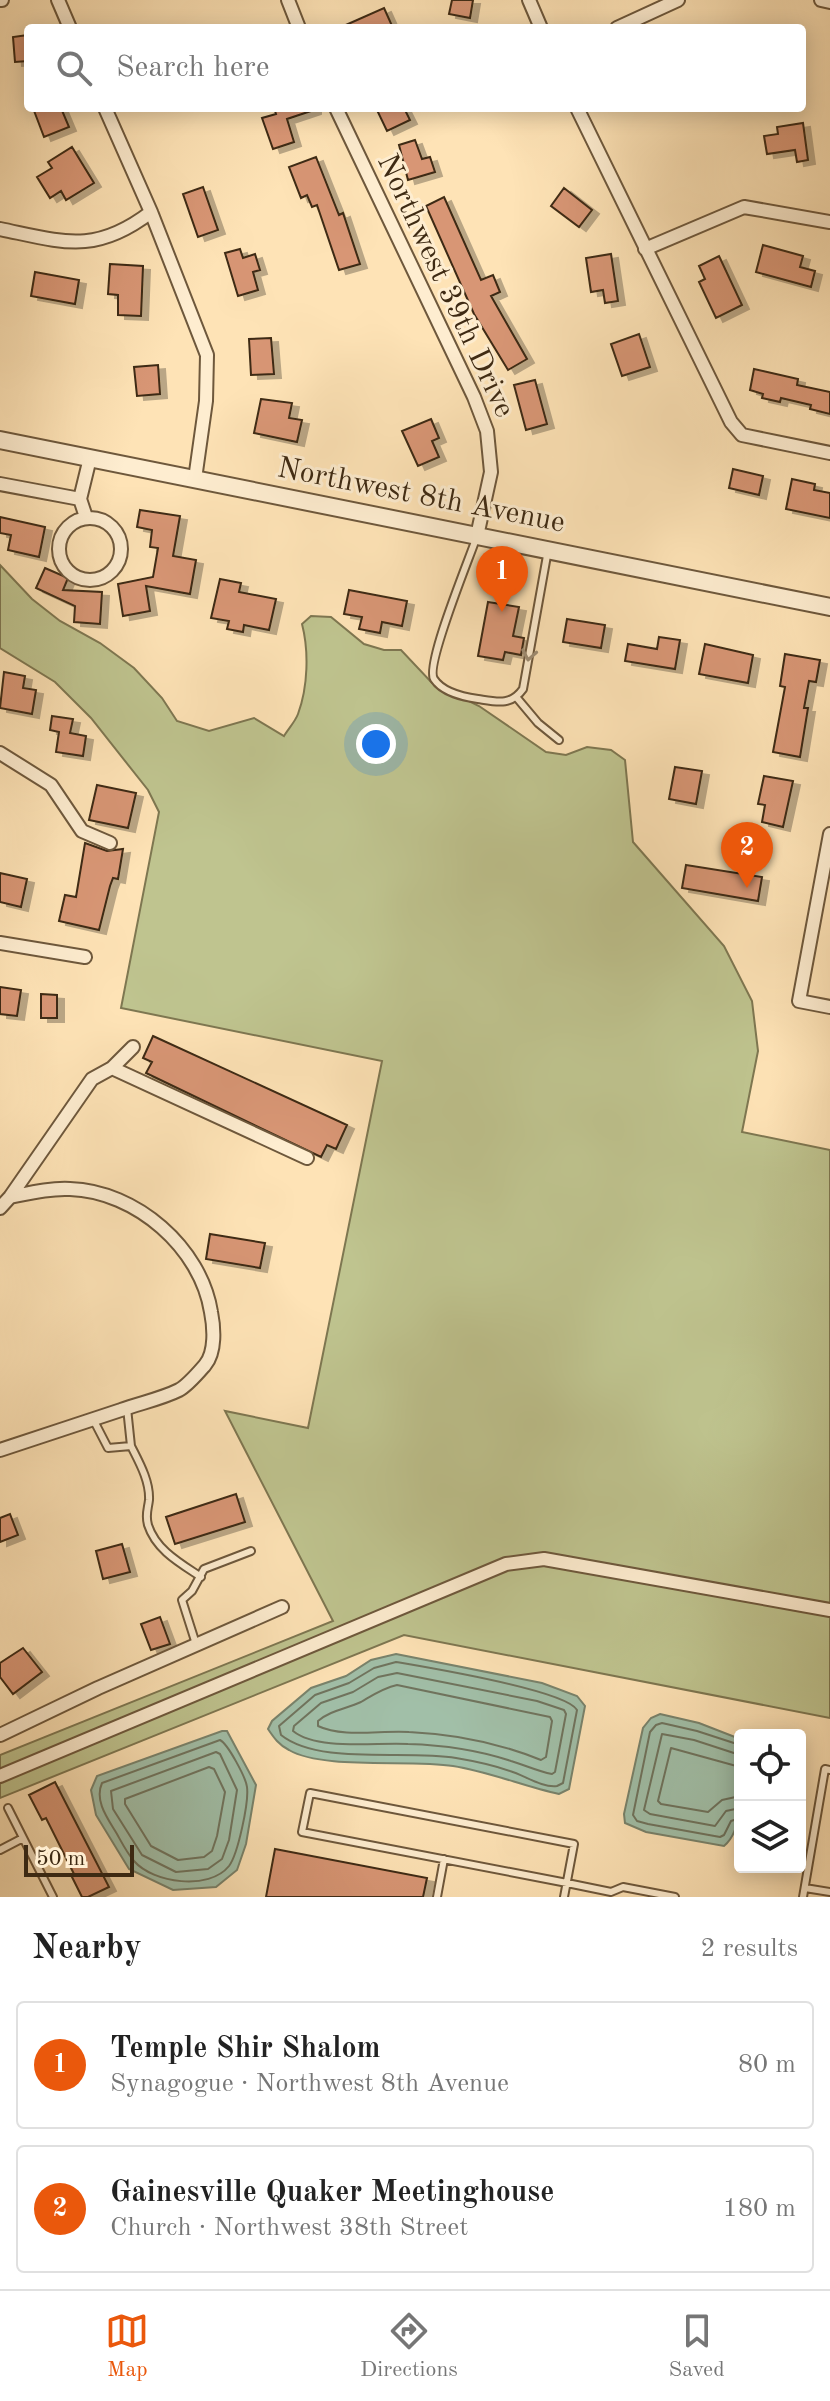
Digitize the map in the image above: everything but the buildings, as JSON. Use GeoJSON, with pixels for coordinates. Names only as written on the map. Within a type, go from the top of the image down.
{"type":"FeatureCollection","features":[{"type":"Feature","properties":{"kind":"street"},"geometry":{"type":"LineString","coordinates":[[58,0],[68,24]]}},
{"type":"Feature","properties":{"kind":"street"},"geometry":{"type":"LineString","coordinates":[[288,0],[297,24]]}},
{"type":"Feature","properties":{"kind":"street"},"geometry":{"type":"LineString","coordinates":[[529,0],[539,24]]}},
{"type":"Feature","properties":{"kind":"street"},"geometry":{"type":"LineString","coordinates":[[626,24],[678,0]]}},
{"type":"Feature","properties":{"kind":"street"},"geometry":{"type":"LineString","coordinates":[[821,0],[830,2]]}},
{"type":"Feature","properties":{"kind":"street"},"geometry":{"type":"LineString","coordinates":[[107,112],[151,212],[207,355],[206,401],[195,479]]}},
{"type":"Feature","properties":{"kind":"street","name":"Northwest 39th Drive"},"geometry":{"type":"LineString","coordinates":[[338,112],[474,397],[487,431],[491,472],[477,536]]}},
{"type":"Feature","properties":{"kind":"street"},"geometry":{"type":"LineString","coordinates":[[579,112],[731,422],[742,435],[830,453]]}},
{"type":"Feature","properties":{"kind":"street"},"geometry":{"type":"LineString","coordinates":[[645,249],[744,207],[830,222]]}},
{"type":"Feature","properties":{"kind":"street"},"geometry":{"type":"LineString","coordinates":[[0,229],[69,243],[97,241],[134,225],[151,212]]}},
{"type":"Feature","properties":{"kind":"street","name":"Northwest 8th Avenue"},"geometry":{"type":"LineString","coordinates":[[0,440],[830,607]]}},
{"type":"Feature","properties":{"kind":"street"},"geometry":{"type":"LineString","coordinates":[[86,517],[80,499],[90,458]]}},
{"type":"Feature","properties":{"kind":"street"},"geometry":{"type":"LineString","coordinates":[[0,484],[80,499]]}},
{"type":"Feature","properties":{"kind":"street"},"geometry":{"type":"LineString","coordinates":[[86,517],[110,525],[116,531],[121,548],[117,565],[111,572],[96,579],[72,575],[59,556],[59,541],[66,528],[86,517]]}},
{"type":"Feature","properties":{"kind":"street"},"geometry":{"type":"LineString","coordinates":[[0,753],[51,785],[82,831],[110,843]]}},
{"type":"Feature","properties":{"kind":"street"},"geometry":{"type":"LineString","coordinates":[[830,834],[799,1001],[830,1007]]}},
{"type":"Feature","properties":{"kind":"street"},"geometry":{"type":"LineString","coordinates":[[0,943],[85,957]]}},
{"type":"Feature","properties":{"kind":"street"},"geometry":{"type":"LineString","coordinates":[[0,1208],[92,1079],[112,1068],[133,1047]]}},
{"type":"Feature","properties":{"kind":"street"},"geometry":{"type":"LineString","coordinates":[[112,1068],[307,1158]]}},
{"type":"Feature","properties":{"kind":"street"},"geometry":{"type":"LineString","coordinates":[[0,1450],[181,1389],[208,1362],[213,1324],[209,1298],[200,1274],[171,1236],[133,1208],[96,1192],[71,1189],[41,1190],[10,1197]]}},
{"type":"Feature","properties":{"kind":"street"},"geometry":{"type":"LineString","coordinates":[[0,1776],[506,1564],[544,1559],[830,1610]]}},
{"type":"Feature","properties":{"kind":"street"},"geometry":{"type":"LineString","coordinates":[[0,1735],[282,1607]]}},
{"type":"Feature","properties":{"kind":"lane"},"geometry":{"type":"LineString","coordinates":[[477,536],[436,650],[432,674],[435,681],[458,696],[504,703],[517,698],[523,689],[548,550]]}},
{"type":"Feature","properties":{"kind":"lane"},"geometry":{"type":"LineString","coordinates":[[517,698],[538,723],[559,740]]}},
{"type":"Feature","properties":{"kind":"lane"},"geometry":{"type":"LineString","coordinates":[[127,1408],[131,1446],[145,1477],[149,1498],[145,1515],[149,1528],[165,1553],[201,1577]]}},
{"type":"Feature","properties":{"kind":"lane"},"geometry":{"type":"LineString","coordinates":[[93,1419],[108,1448],[131,1446]]}},
{"type":"Feature","properties":{"kind":"lane"},"geometry":{"type":"LineString","coordinates":[[196,1644],[182,1600],[204,1569],[251,1551]]}},
{"type":"Feature","properties":{"kind":"lane"},"geometry":{"type":"LineString","coordinates":[[803,1897],[825,1769],[830,1770]]}},
{"type":"Feature","properties":{"kind":"lane"},"geometry":{"type":"LineString","coordinates":[[564,1897],[567,1883],[574,1844],[310,1793],[302,1832],[567,1883],[610,1894],[623,1887],[675,1897]]}},
{"type":"Feature","properties":{"kind":"lane"},"geometry":{"type":"LineString","coordinates":[[8,1808],[53,1897]]}},
{"type":"Feature","properties":{"kind":"lane"},"geometry":{"type":"LineString","coordinates":[[0,1850],[23,1838]]}},
{"type":"Feature","properties":{"kind":"lane"},"geometry":{"type":"LineString","coordinates":[[437,1897],[444,1859]]}},
{"type":"Feature","properties":{"kind":"lane"},"geometry":{"type":"LineString","coordinates":[[805,1888],[830,1892]]}},
{"type":"Feature","properties":{"kind":"green space"},"geometry":{"type":"Polygon","coordinates":[[[0,565],[32,599],[60,621],[100,643],[134,668],[162,698],[177,721],[209,731],[254,718],[284,736],[297,717],[306,681],[302,624],[311,616],[331,617],[364,644],[384,650],[401,650],[432,683],[479,706],[546,752],[566,755],[587,747],[611,750],[625,760],[633,842],[724,946],[752,1001],[758,1051],[742,1132],[830,1150],[830,1718],[404,1635],[0,1798],[0,1755],[333,1621],[225,1411],[308,1428],[382,1061],[121,1008],[159,812],[148,790],[91,718],[55,682],[0,648],[0,565]]]}},
{"type":"Feature","properties":{"kind":"water"},"geometry":{"type":"Polygon","coordinates":[[[396,1654],[542,1683],[577,1696],[585,1706],[569,1789],[559,1794],[453,1766],[323,1760],[285,1748],[268,1729],[272,1721],[311,1688],[346,1676],[371,1660],[396,1654]]]}},
{"type":"Feature","properties":{"kind":"water"},"geometry":{"type":"Polygon","coordinates":[[[660,1714],[699,1723],[734,1737],[734,1832],[724,1846],[646,1832],[625,1823],[624,1814],[643,1728],[651,1718],[660,1714]]]}},
{"type":"Feature","properties":{"kind":"water"},"geometry":{"type":"Polygon","coordinates":[[[227,1731],[256,1785],[246,1844],[237,1870],[216,1887],[173,1890],[129,1869],[96,1815],[91,1790],[97,1776],[227,1731]]]}},
{"type":"Feature","properties":{"kind":"place","name":"Temple Shir Shalom"},"geometry":{"type":"Point","coordinates":[502,612]}},
{"type":"Feature","properties":{"kind":"place","name":"Gainesville Quaker Meetinghouse"},"geometry":{"type":"Point","coordinates":[747,888]}}]}
